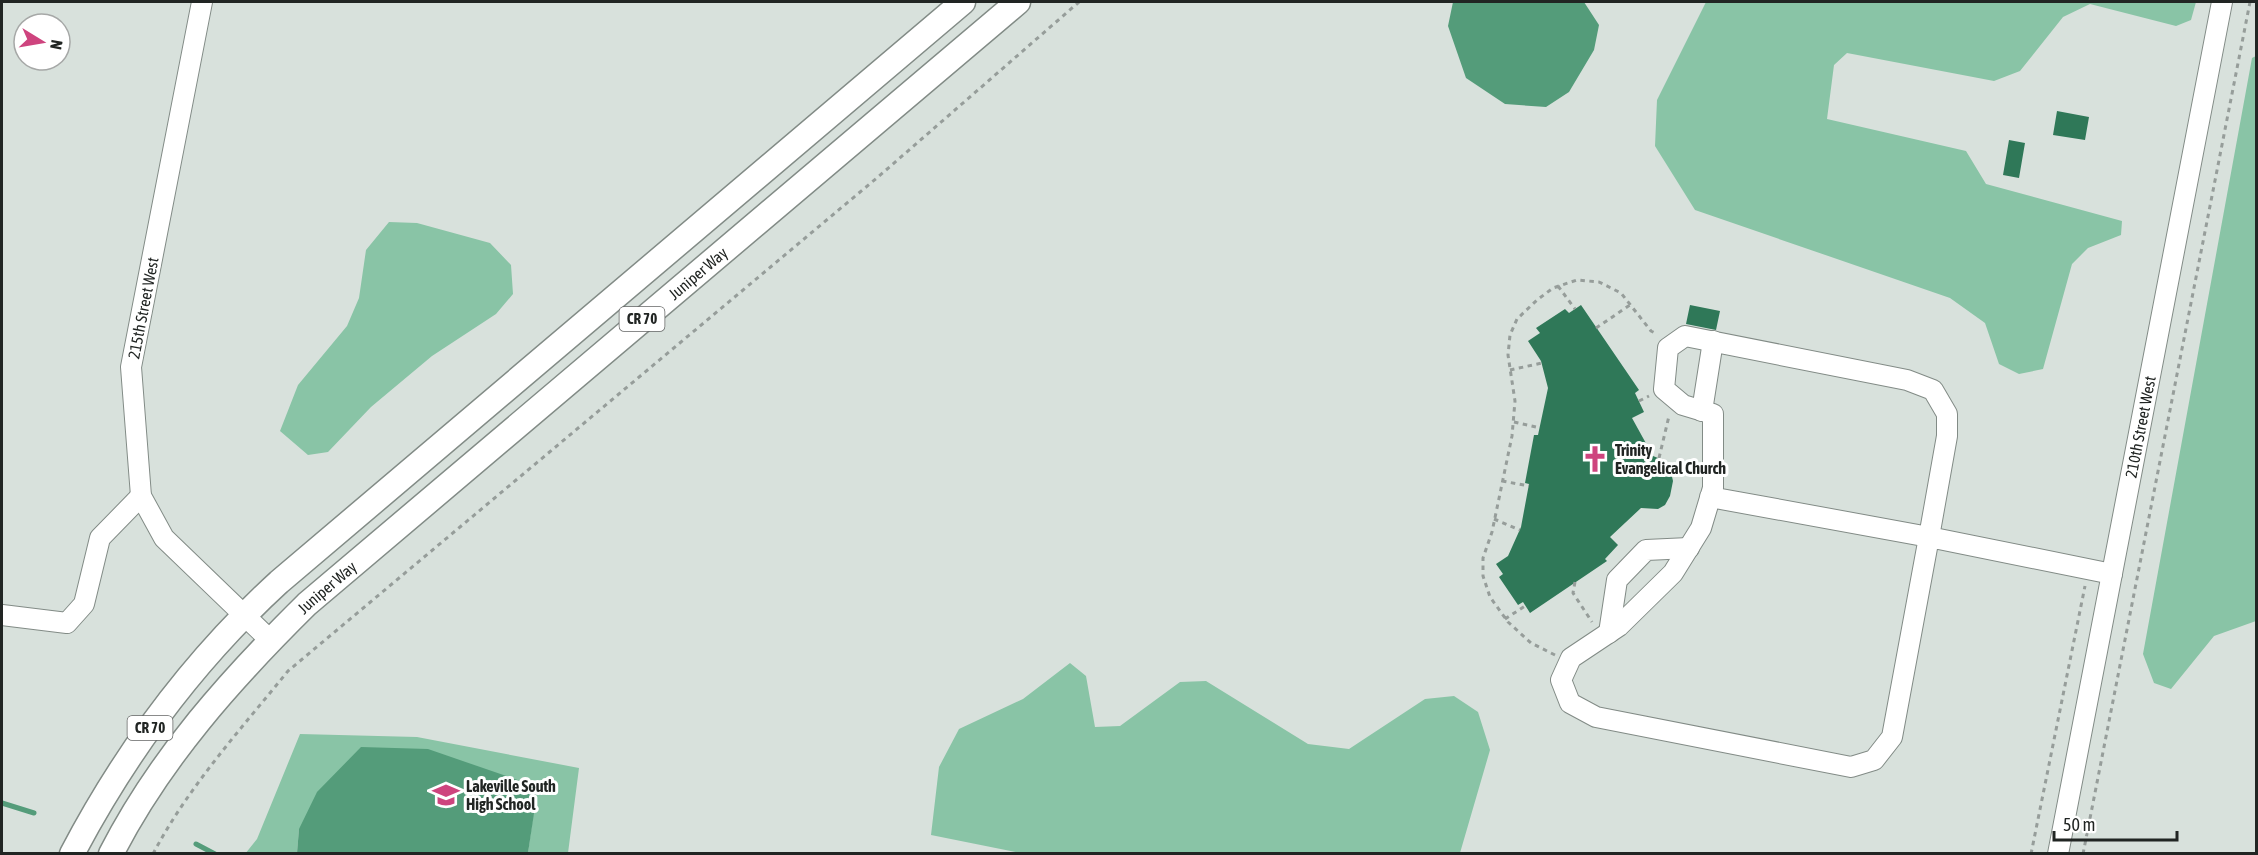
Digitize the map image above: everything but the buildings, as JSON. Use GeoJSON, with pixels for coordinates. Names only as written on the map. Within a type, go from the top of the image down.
{"type":"FeatureCollection","features":[{"type":"Feature","properties":{"kind":"main road","name":"Juniper Way"},"geometry":{"type":"LineString","coordinates":[[244,614],[963,2]]}},
{"type":"Feature","properties":{"kind":"main road","name":"Juniper Way"},"geometry":{"type":"LineString","coordinates":[[270,640],[307,604],[1018,2]]}},
{"type":"Feature","properties":{"kind":"main road","name":"CR 70"},"geometry":{"type":"LineString","coordinates":[[72,854],[110,787],[145,734],[244,614]]}},
{"type":"Feature","properties":{"kind":"main road","name":"CR 70"},"geometry":{"type":"LineString","coordinates":[[111,854],[140,803],[176,750],[219,694],[270,640]]}},
{"type":"Feature","properties":{"kind":"street","name":"215th Street West"},"geometry":{"type":"LineString","coordinates":[[202,2],[131,367],[141,496],[164,538],[270,640]]}},
{"type":"Feature","properties":{"kind":"street","name":"210th Street West"},"geometry":{"type":"LineString","coordinates":[[2058,854],[2222,2]]}},
{"type":"Feature","properties":{"kind":"street"},"geometry":{"type":"LineString","coordinates":[[1685,336],[1907,380],[1933,390],[1947,414],[1947,436],[1892,737],[1874,760],[1851,767],[1596,717],[1570,703],[1561,680],[1571,658],[1619,626],[1673,573],[1701,528],[1713,488],[1713,414],[1701,411],[1683,405],[1664,389],[1668,348],[1685,336]]}},
{"type":"Feature","properties":{"kind":"street"},"geometry":{"type":"LineString","coordinates":[[1701,411],[1713,341]]}},
{"type":"Feature","properties":{"kind":"street"},"geometry":{"type":"LineString","coordinates":[[2,615],[67,623],[84,604],[100,538],[141,496]]}},
{"type":"Feature","properties":{"kind":"street"},"geometry":{"type":"LineString","coordinates":[[1710,497],[1929,537],[2112,574]]}},
{"type":"Feature","properties":{"kind":"street"},"geometry":{"type":"LineString","coordinates":[[1609,633],[1617,580],[1646,550],[1689,548]]}},
{"type":"Feature","properties":{"kind":"path"},"geometry":{"type":"LineString","coordinates":[[153,854],[165,831],[214,762],[288,671],[834,215],[1080,2]]}},
{"type":"Feature","properties":{"kind":"path"},"geometry":{"type":"LineString","coordinates":[[2083,854],[2250,2]]}},
{"type":"Feature","properties":{"kind":"path"},"geometry":{"type":"LineString","coordinates":[[1561,650],[1558,655],[1555,655],[1531,643],[1505,619],[1490,597],[1483,576],[1482,558],[1494,519],[1514,422],[1515,401],[1508,355],[1510,335],[1517,319],[1537,300],[1553,288],[1577,280],[1599,282],[1621,293],[1651,331],[1658,334],[1656,340]]}},
{"type":"Feature","properties":{"kind":"path"},"geometry":{"type":"LineString","coordinates":[[1558,286],[1575,309]]}},
{"type":"Feature","properties":{"kind":"path"},"geometry":{"type":"LineString","coordinates":[[1596,328],[1630,305]]}},
{"type":"Feature","properties":{"kind":"path"},"geometry":{"type":"LineString","coordinates":[[1510,370],[1542,363]]}},
{"type":"Feature","properties":{"kind":"path"},"geometry":{"type":"LineString","coordinates":[[1639,401],[1653,394]]}},
{"type":"Feature","properties":{"kind":"path"},"geometry":{"type":"LineString","coordinates":[[1659,458],[1670,409]]}},
{"type":"Feature","properties":{"kind":"path"},"geometry":{"type":"LineString","coordinates":[[1514,422],[1540,428]]}},
{"type":"Feature","properties":{"kind":"path"},"geometry":{"type":"LineString","coordinates":[[1502,481],[1529,486]]}},
{"type":"Feature","properties":{"kind":"path"},"geometry":{"type":"LineString","coordinates":[[1494,519],[1520,530]]}},
{"type":"Feature","properties":{"kind":"path"},"geometry":{"type":"LineString","coordinates":[[2031,854],[2088,569]]}},
{"type":"Feature","properties":{"kind":"path"},"geometry":{"type":"LineString","coordinates":[[1575,582],[1573,593],[1593,620],[1586,630]]}},
{"type":"Feature","properties":{"kind":"path"},"geometry":{"type":"LineString","coordinates":[[1505,619],[1526,606]]}},
{"type":"Feature","properties":{"kind":"shaded area"},"geometry":{"type":"Polygon","coordinates":[[[1453,2],[1584,2],[1599,25],[1594,50],[1569,92],[1546,107],[1505,104],[1466,78],[1448,26],[1453,2]]]}},
{"type":"Feature","properties":{"kind":"shaded area"},"geometry":{"type":"Polygon","coordinates":[[[1706,2],[2196,2],[2191,20],[2176,26],[2090,4],[2063,17],[2020,71],[1994,81],[1847,53],[1834,65],[1827,119],[1966,151],[1986,184],[2122,221],[2121,235],[2088,248],[2072,264],[2043,369],[2019,374],[1999,364],[1985,323],[1950,298],[1695,210],[1655,146],[1657,100],[1706,2]]]}},
{"type":"Feature","properties":{"kind":"shaded area"},"geometry":{"type":"Polygon","coordinates":[[[2256,56],[2256,621],[2214,636],[2171,689],[2154,683],[2143,654],[2252,58],[2256,56]]]}},
{"type":"Feature","properties":{"kind":"shaded area"},"geometry":{"type":"Polygon","coordinates":[[[389,222],[417,223],[490,243],[511,265],[513,294],[496,314],[432,356],[371,407],[328,452],[308,455],[280,431],[298,385],[347,326],[359,298],[366,250],[389,222]]]}},
{"type":"Feature","properties":{"kind":"shaded area"},"geometry":{"type":"Polygon","coordinates":[[[1070,663],[1086,676],[1095,727],[1120,726],[1180,682],[1206,681],[1308,744],[1349,749],[1425,699],[1454,696],[1478,712],[1490,750],[1460,853],[1026,854],[931,835],[939,767],[959,729],[1023,699],[1070,663]]]}},
{"type":"Feature","properties":{"kind":"shaded area"},"geometry":{"type":"Polygon","coordinates":[[[300,734],[417,737],[579,768],[568,853],[528,853],[537,787],[299,829],[297,853],[245,854],[257,839],[300,734]]]}},
{"type":"Feature","properties":{"kind":"shaded area"},"geometry":{"type":"Polygon","coordinates":[[[361,747],[428,749],[538,787],[528,853],[297,853],[299,829],[317,792],[361,747]]]}},
{"type":"Feature","properties":{"kind":"waterway"},"geometry":{"type":"LineString","coordinates":[[2,803],[34,813]]}},
{"type":"Feature","properties":{"kind":"waterway"},"geometry":{"type":"LineString","coordinates":[[196,844],[215,854]]}},
{"type":"Feature","properties":{"kind":"place","name":"Trinity Evangelical Church"},"geometry":{"type":"Point","coordinates":[1595,459]}},
{"type":"Feature","properties":{"kind":"place","name":"Lakeville South High School"},"geometry":{"type":"Point","coordinates":[446,795]}}]}
